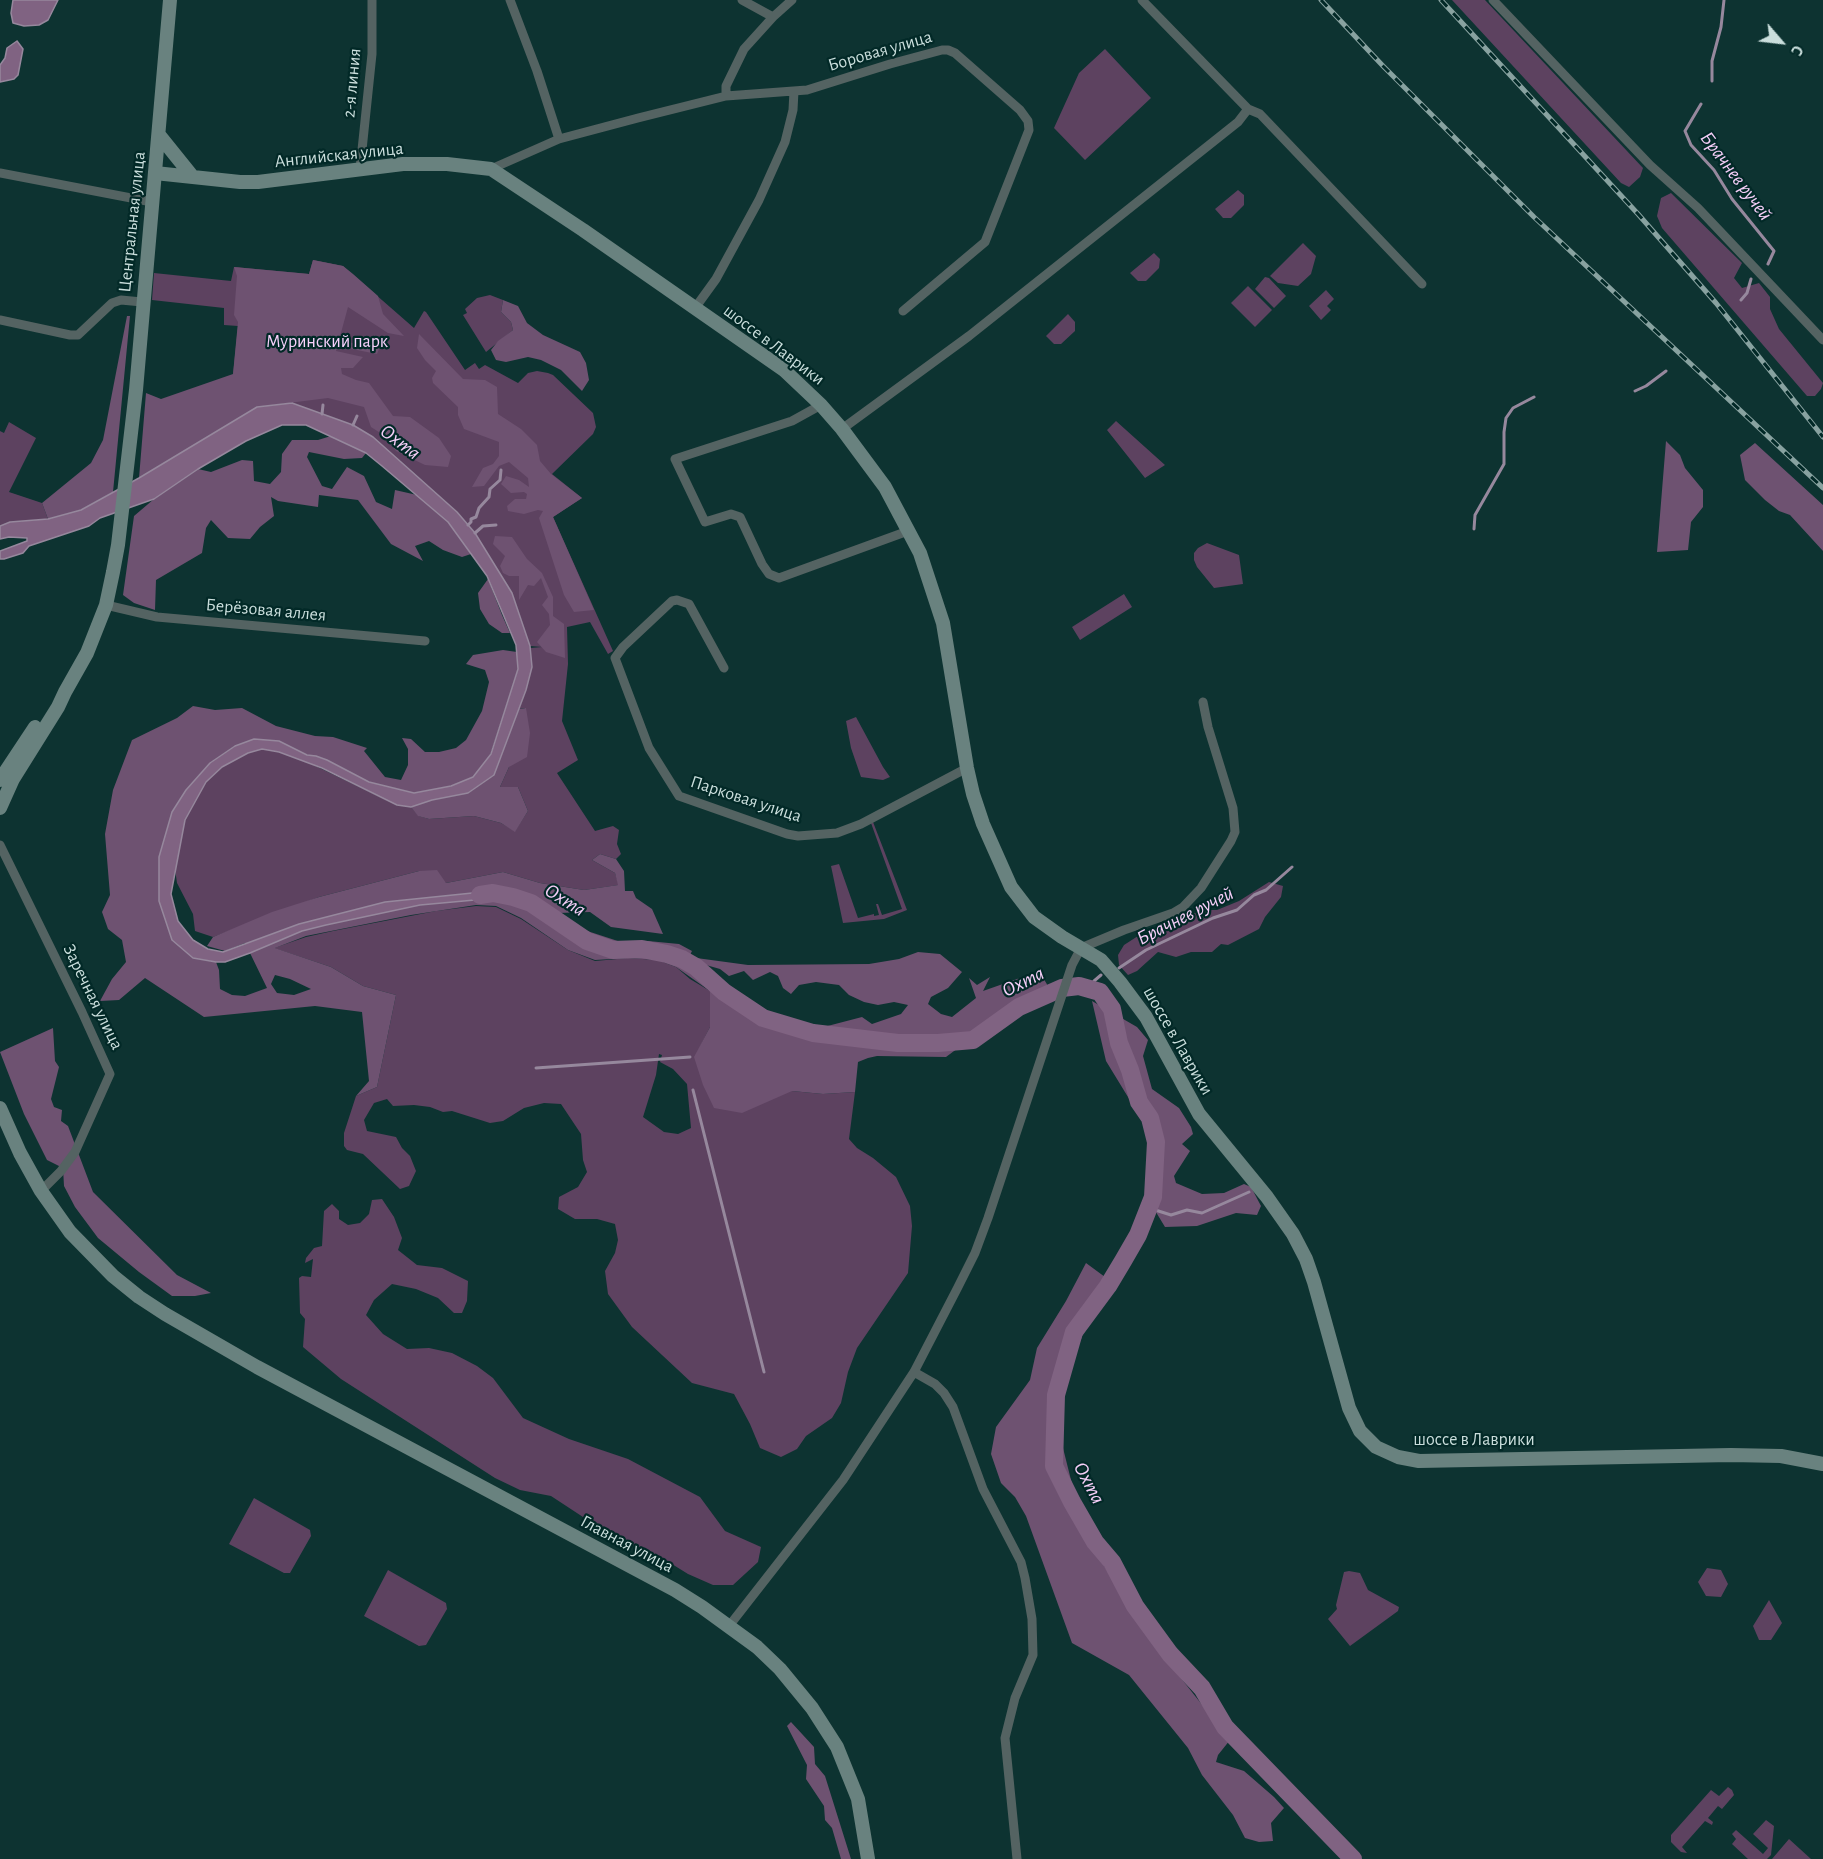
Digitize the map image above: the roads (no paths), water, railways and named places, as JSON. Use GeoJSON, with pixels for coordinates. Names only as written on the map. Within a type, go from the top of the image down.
{"type":"FeatureCollection","features":[{"type":"Feature","properties":{"kind":"street","name":"Центральная улица"},"geometry":{"type":"LineString","coordinates":[[106,605],[118,545],[130,447],[170,0]]}},
{"type":"Feature","properties":{"kind":"street","name":"2-я линия"},"geometry":{"type":"LineString","coordinates":[[360,169],[372,54],[372,0]]}},
{"type":"Feature","properties":{"kind":"street"},"geometry":{"type":"LineString","coordinates":[[510,0],[537,71],[559,139]]}},
{"type":"Feature","properties":{"kind":"street"},"geometry":{"type":"LineString","coordinates":[[742,0],[772,17]]}},
{"type":"Feature","properties":{"kind":"street"},"geometry":{"type":"LineString","coordinates":[[726,96],[726,86],[744,49],[772,17],[792,0]]}},
{"type":"Feature","properties":{"kind":"street"},"geometry":{"type":"LineString","coordinates":[[1142,0],[1248,109],[1260,114],[1422,284]]}},
{"type":"Feature","properties":{"kind":"street"},"geometry":{"type":"LineString","coordinates":[[1493,0],[1650,165],[1698,208],[1823,340]]}},
{"type":"Feature","properties":{"kind":"street","name":"Боровая улица"},"geometry":{"type":"LineString","coordinates":[[491,169],[559,139],[726,96],[807,90],[890,64],[948,50],[955,53],[1020,110],[1028,121],[1029,130],[985,242],[903,311]]}},
{"type":"Feature","properties":{"kind":"street"},"geometry":{"type":"LineString","coordinates":[[695,308],[716,279],[759,200],[785,142],[793,110],[794,91]]}},
{"type":"Feature","properties":{"kind":"street"},"geometry":{"type":"LineString","coordinates":[[842,429],[942,354],[951,350],[1238,122],[1248,109]]}},
{"type":"Feature","properties":{"kind":"street"},"geometry":{"type":"LineString","coordinates":[[159,135],[192,176]]}},
{"type":"Feature","properties":{"kind":"street","name":"Английская улица"},"geometry":{"type":"LineString","coordinates":[[155,174],[258,182],[403,164],[436,164],[491,169]]}},
{"type":"Feature","properties":{"kind":"street","name":"шоссе в Лаврики"},"geometry":{"type":"LineString","coordinates":[[491,169],[784,370],[821,405],[842,429],[885,487],[920,553],[940,610],[967,768],[983,824],[1011,886],[1034,917],[1104,963],[1120,981],[1143,1012],[1199,1114],[1267,1197],[1293,1234],[1306,1259],[1314,1282],[1349,1408],[1360,1431],[1376,1447],[1398,1457],[1419,1461],[1731,1455],[1781,1456],[1823,1464]]}},
{"type":"Feature","properties":{"kind":"street"},"geometry":{"type":"LineString","coordinates":[[0,173],[152,202]]}},
{"type":"Feature","properties":{"kind":"street"},"geometry":{"type":"LineString","coordinates":[[0,320],[78,335],[112,303],[121,300],[142,302]]}},
{"type":"Feature","properties":{"kind":"street"},"geometry":{"type":"LineString","coordinates":[[821,405],[792,421],[675,459],[705,522],[731,514],[740,517],[762,564],[769,574],[780,578],[909,531]]}},
{"type":"Feature","properties":{"kind":"street","name":"Парковая улица"},"geometry":{"type":"LineString","coordinates":[[724,668],[689,604],[677,600],[672,601],[623,647],[615,658],[649,748],[679,796],[787,834],[798,836],[837,833],[861,824],[967,768]]}},
{"type":"Feature","properties":{"kind":"street"},"geometry":{"type":"LineString","coordinates":[[0,781],[58,708],[87,653],[106,605]]}},
{"type":"Feature","properties":{"kind":"street","name":"Берёзовая аллея"},"geometry":{"type":"LineString","coordinates":[[106,605],[158,617],[425,641]]}},
{"type":"Feature","properties":{"kind":"street"},"geometry":{"type":"LineString","coordinates":[[729,1626],[843,1480],[914,1372],[975,1253],[1072,965],[1081,948],[1173,913],[1183,907],[1201,888],[1231,841],[1235,832],[1233,808],[1208,727],[1203,702]]}},
{"type":"Feature","properties":{"kind":"street"},"geometry":{"type":"LineString","coordinates":[[0,770],[20,757]]}},
{"type":"Feature","properties":{"kind":"street"},"geometry":{"type":"LineString","coordinates":[[0,808],[20,757]]}},
{"type":"Feature","properties":{"kind":"street"},"geometry":{"type":"LineString","coordinates":[[0,789],[0,803]]}},
{"type":"Feature","properties":{"kind":"street","name":"Заречная улица"},"geometry":{"type":"LineString","coordinates":[[0,845],[110,1074],[75,1152],[41,1191]]}},
{"type":"Feature","properties":{"kind":"street","name":"Главная улица"},"geometry":{"type":"LineString","coordinates":[[0,1108],[20,1153],[41,1191],[70,1232],[113,1276],[165,1314],[257,1367],[675,1590],[729,1626],[780,1669],[812,1708],[837,1747],[858,1798],[868,1859]]}},
{"type":"Feature","properties":{"kind":"street"},"geometry":{"type":"LineString","coordinates":[[914,1372],[940,1389],[953,1407],[983,1489],[1021,1562],[1032,1619],[1033,1655],[1015,1698],[1005,1738],[1017,1859]]}},
{"type":"Feature","properties":{"kind":"waterway","name":"Брачнев ручей"},"geometry":{"type":"LineString","coordinates":[[1712,81],[1712,61],[1721,27],[1724,0]]}},
{"type":"Feature","properties":{"kind":"waterway","name":"Брачнев ручей"},"geometry":{"type":"LineString","coordinates":[[1701,104],[1685,131],[1691,145],[1714,170],[1732,199],[1774,251],[1768,264]]}},
{"type":"Feature","properties":{"kind":"waterway","name":"Брачнев ручей"},"geometry":{"type":"LineString","coordinates":[[1741,300],[1747,293],[1751,279]]}},
{"type":"Feature","properties":{"kind":"waterway"},"geometry":{"type":"LineString","coordinates":[[1635,391],[1666,371]]}},
{"type":"Feature","properties":{"kind":"waterway","name":"Брачнев ручей"},"geometry":{"type":"LineString","coordinates":[[1474,529],[1475,515],[1504,464],[1506,418],[1513,408],[1534,397]]}},
{"type":"Feature","properties":{"kind":"waterway"},"geometry":{"type":"LineString","coordinates":[[322,414],[323,405]]}},
{"type":"Feature","properties":{"kind":"waterway"},"geometry":{"type":"LineString","coordinates":[[353,425],[357,416]]}},
{"type":"Feature","properties":{"kind":"waterway"},"geometry":{"type":"LineString","coordinates":[[468,525],[489,497],[490,489],[500,480],[501,470]]}},
{"type":"Feature","properties":{"kind":"waterway"},"geometry":{"type":"LineString","coordinates":[[475,533],[483,526],[496,525]]}},
{"type":"Feature","properties":{"kind":"waterway","name":"Брачнев ручей"},"geometry":{"type":"LineString","coordinates":[[1119,968],[1146,950],[1213,918],[1237,910],[1254,895],[1266,890],[1292,867]]}},
{"type":"Feature","properties":{"kind":"waterway","name":"Охта"},"geometry":{"type":"LineString","coordinates":[[480,895],[493,893],[531,903],[587,941],[613,950],[642,949],[682,959],[696,967],[724,992],[763,1018],[813,1033],[898,1043],[973,1040],[1019,1007],[1062,988],[1079,986],[1100,992],[1112,1009],[1119,1043],[1139,1102],[1150,1118],[1156,1142],[1153,1197],[1138,1235],[1123,1261],[1108,1286],[1074,1332],[1056,1395],[1054,1466],[1095,1542],[1112,1562],[1135,1606],[1170,1654],[1202,1688],[1225,1727],[1353,1859]]}},
{"type":"Feature","properties":{"kind":"waterway","name":"Брачнев ручей"},"geometry":{"type":"LineString","coordinates":[[1090,988],[1101,975]]}},
{"type":"Feature","properties":{"kind":"waterway"},"geometry":{"type":"LineString","coordinates":[[536,1068],[690,1057]]}},
{"type":"Feature","properties":{"kind":"waterway"},"geometry":{"type":"LineString","coordinates":[[693,1090],[764,1372]]}},
{"type":"Feature","properties":{"kind":"waterway"},"geometry":{"type":"LineString","coordinates":[[1149,1208],[1171,1215],[1187,1210],[1202,1213],[1249,1192]]}},
{"type":"Feature","properties":{"kind":"railway"},"geometry":{"type":"LineString","coordinates":[[1321,0],[1383,66],[1534,217],[1823,488]]}},
{"type":"Feature","properties":{"kind":"railway"},"geometry":{"type":"LineString","coordinates":[[1441,0],[1638,214],[1716,303],[1823,437]]}},
{"type":"Feature","properties":{"kind":"park label","name":"Муринский парк"},"geometry":{"type":"Point","coordinates":[327,342]}}]}
